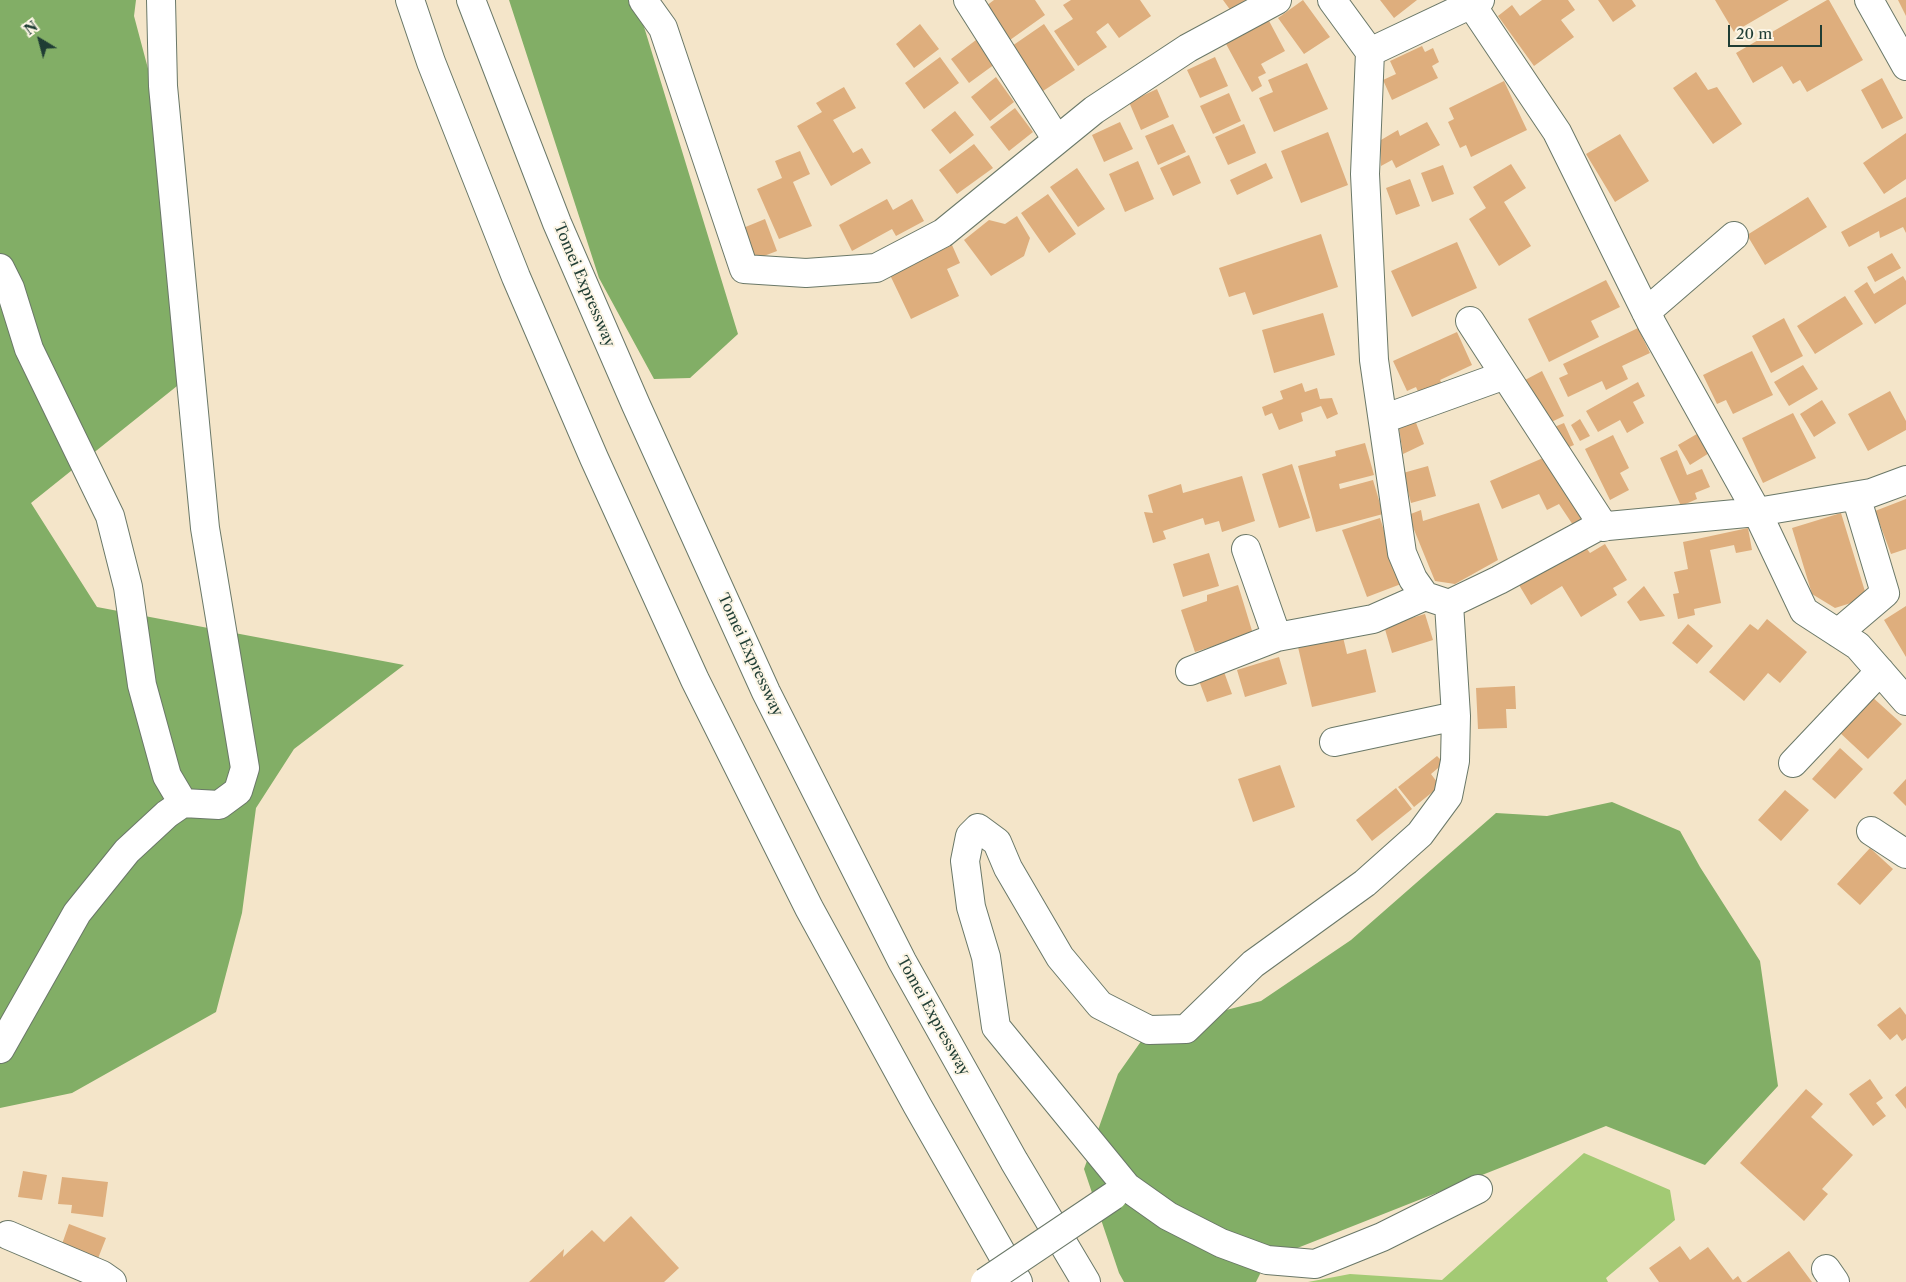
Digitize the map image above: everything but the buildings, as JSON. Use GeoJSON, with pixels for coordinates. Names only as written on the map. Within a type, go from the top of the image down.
{"type":"FeatureCollection","features":[{"type":"Feature","properties":{"kind":"main road"},"geometry":{"type":"LineString","coordinates":[[0,1049],[77,913],[127,851],[167,814],[183,803],[219,805],[238,791],[245,768],[205,528],[163,86],[161,0]]}},
{"type":"Feature","properties":{"kind":"main road"},"geometry":{"type":"LineString","coordinates":[[410,0],[431,62],[516,277],[594,458],[695,680],[809,908],[917,1105],[1018,1282]]}},
{"type":"Feature","properties":{"kind":"main road","name":"Tomei Expressway"},"geometry":{"type":"LineString","coordinates":[[471,0],[557,223],[636,405],[766,692],[902,961],[1014,1161],[1086,1282]]}},
{"type":"Feature","properties":{"kind":"main road"},"geometry":{"type":"LineString","coordinates":[[643,0],[663,28],[744,269],[806,273],[876,268],[943,232],[1094,110],[1188,48],[1277,0]]}},
{"type":"Feature","properties":{"kind":"main road"},"geometry":{"type":"LineString","coordinates":[[968,0],[1058,140]]}},
{"type":"Feature","properties":{"kind":"main road"},"geometry":{"type":"LineString","coordinates":[[1332,0],[1370,52],[1365,174],[1374,360],[1402,553],[1413,578],[1437,600],[1456,716],[1455,761],[1448,796],[1420,834],[1365,883],[1254,964],[1186,1029],[1149,1030],[1100,1005],[1060,957],[1008,868],[997,842],[978,828],[970,836],[965,861],[971,907],[986,956],[996,1027],[1120,1191],[1221,1242],[1267,1260],[1315,1264],[1382,1237],[1478,1189]]}},
{"type":"Feature","properties":{"kind":"main road"},"geometry":{"type":"LineString","coordinates":[[1869,0],[1906,66]]}},
{"type":"Feature","properties":{"kind":"main road"},"geometry":{"type":"LineString","coordinates":[[1370,52],[1475,2],[1557,132],[1646,312],[1757,512],[1804,611],[1858,646],[1906,701]]}},
{"type":"Feature","properties":{"kind":"main road"},"geometry":{"type":"LineString","coordinates":[[1646,312],[1734,236]]}},
{"type":"Feature","properties":{"kind":"main road"},"geometry":{"type":"LineString","coordinates":[[0,268],[10,288],[29,349],[110,516],[128,587],[142,685],[167,776],[183,803]]}},
{"type":"Feature","properties":{"kind":"main road"},"geometry":{"type":"LineString","coordinates":[[1470,321],[1604,527]]}},
{"type":"Feature","properties":{"kind":"main road"},"geometry":{"type":"LineString","coordinates":[[1383,419],[1505,375]]}},
{"type":"Feature","properties":{"kind":"main road"},"geometry":{"type":"LineString","coordinates":[[1190,670],[1278,637],[1373,619],[1500,580],[1598,527],[1757,512],[1871,493],[1906,480]]}},
{"type":"Feature","properties":{"kind":"main road"},"geometry":{"type":"LineString","coordinates":[[1838,633],[1885,593],[1856,496]]}},
{"type":"Feature","properties":{"kind":"main road"},"geometry":{"type":"LineString","coordinates":[[1246,549],[1278,637]]}},
{"type":"Feature","properties":{"kind":"main road"},"geometry":{"type":"LineString","coordinates":[[1793,763],[1880,671]]}},
{"type":"Feature","properties":{"kind":"main road"},"geometry":{"type":"LineString","coordinates":[[1334,742],[1456,716]]}},
{"type":"Feature","properties":{"kind":"main road"},"geometry":{"type":"LineString","coordinates":[[1871,830],[1906,854]]}},
{"type":"Feature","properties":{"kind":"main road"},"geometry":{"type":"LineString","coordinates":[[985,1282],[1120,1191]]}},
{"type":"Feature","properties":{"kind":"main road"},"geometry":{"type":"LineString","coordinates":[[8,1235],[112,1282]]}},
{"type":"Feature","properties":{"kind":"green space"},"geometry":{"type":"Polygon","coordinates":[[[0,0],[136,0],[134,16],[159,110],[198,322],[177,386],[31,503],[97,607],[404,665],[294,749],[256,808],[242,913],[216,1012],[72,1093],[0,1108],[0,0]]]}},
{"type":"Feature","properties":{"kind":"green space"},"geometry":{"type":"Polygon","coordinates":[[[509,0],[635,0],[738,334],[690,378],[654,379],[599,278],[509,0]]]}},
{"type":"Feature","properties":{"kind":"green space"},"geometry":{"type":"Polygon","coordinates":[[[1612,802],[1680,831],[1700,867],[1760,961],[1778,1086],[1705,1165],[1606,1126],[1267,1260],[1256,1282],[1124,1282],[1119,1273],[1084,1169],[1118,1074],[1149,1030],[1261,1001],[1351,940],[1496,813],[1547,816],[1612,802]]]}},
{"type":"Feature","properties":{"kind":"green space"},"geometry":{"type":"Polygon","coordinates":[[[1584,1153],[1670,1190],[1675,1220],[1606,1278],[1608,1282],[1308,1282],[1350,1274],[1442,1280],[1584,1153]]]}}]}
